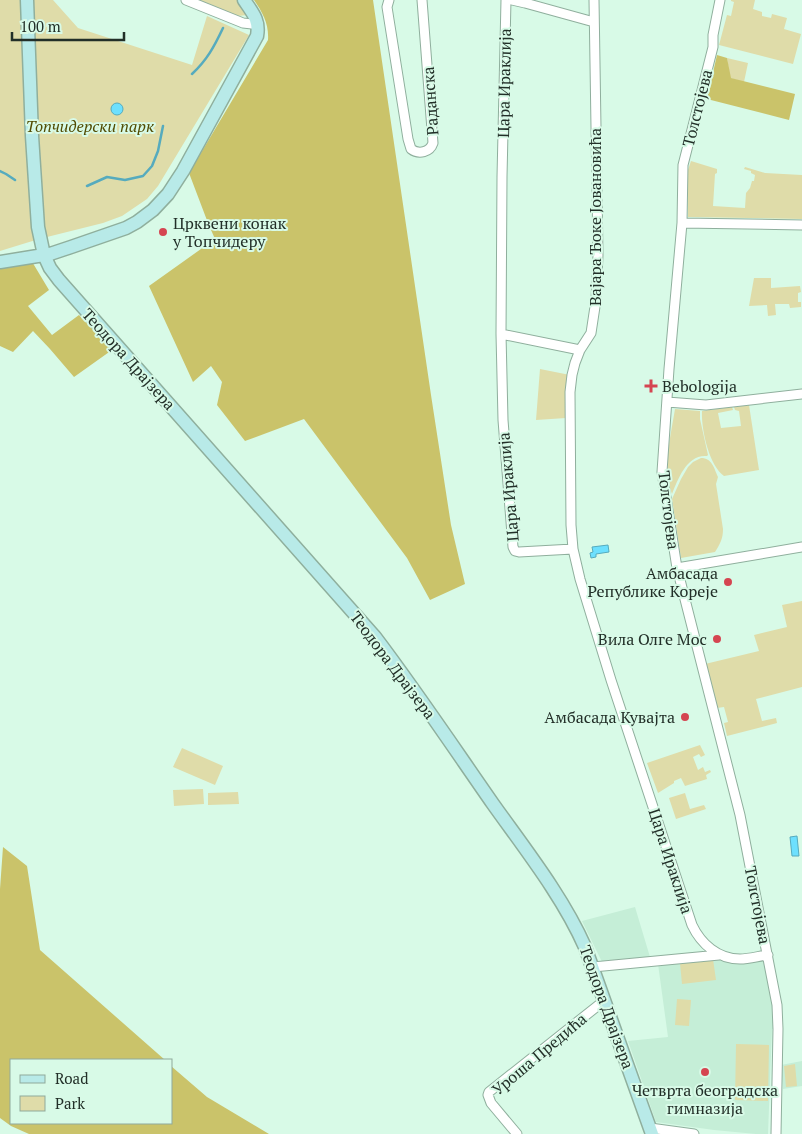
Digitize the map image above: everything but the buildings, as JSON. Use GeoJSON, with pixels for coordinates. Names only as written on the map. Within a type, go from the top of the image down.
{"type":"FeatureCollection","features":[{"type":"Feature","properties":{"kind":"main road","name":"Теодора Драјзера"},"geometry":{"type":"LineString","coordinates":[[27,0],[35,195],[38,227],[44,255],[50,268],[375,637],[411,685],[543,874],[579,934],[593,967],[651,1131]]}},
{"type":"Feature","properties":{"kind":"main road"},"geometry":{"type":"LineString","coordinates":[[0,262],[44,255],[126,228],[144,217],[162,201],[182,170],[256,38],[258,23],[244,0]]}},
{"type":"Feature","properties":{"kind":"street"},"geometry":{"type":"LineString","coordinates":[[186,0],[240,22],[258,23]]}},
{"type":"Feature","properties":{"kind":"street","name":"Раданска"},"geometry":{"type":"LineString","coordinates":[[389,0],[387,7],[408,139],[411,149],[417,152],[427,151],[433,143],[422,0]]}},
{"type":"Feature","properties":{"kind":"street","name":"Цара Ираклија"},"geometry":{"type":"LineString","coordinates":[[506,0],[501,334],[503,420],[513,549],[519,552],[573,549],[611,680],[692,925],[697,935],[705,944],[719,955]]}},
{"type":"Feature","properties":{"kind":"street"},"geometry":{"type":"LineString","coordinates":[[512,0],[594,22]]}},
{"type":"Feature","properties":{"kind":"street","name":"Вајара Ђоке Јовановића"},"geometry":{"type":"LineString","coordinates":[[573,549],[571,525],[570,392],[572,375],[580,350],[591,333],[596,300],[598,255],[594,0]]}},
{"type":"Feature","properties":{"kind":"street","name":"Толстојева"},"geometry":{"type":"LineString","coordinates":[[720,0],[713,36],[713,47],[683,165],[682,223],[662,472],[677,568],[740,814],[778,1012],[776,1134]]}},
{"type":"Feature","properties":{"kind":"street"},"geometry":{"type":"LineString","coordinates":[[682,223],[802,225]]}},
{"type":"Feature","properties":{"kind":"street"},"geometry":{"type":"LineString","coordinates":[[501,334],[580,350]]}},
{"type":"Feature","properties":{"kind":"street"},"geometry":{"type":"LineString","coordinates":[[667,402],[706,405],[802,394]]}},
{"type":"Feature","properties":{"kind":"street"},"geometry":{"type":"LineString","coordinates":[[677,568],[802,547]]}},
{"type":"Feature","properties":{"kind":"street"},"geometry":{"type":"LineString","coordinates":[[593,967],[719,955],[732,959],[768,955]]}},
{"type":"Feature","properties":{"kind":"street","name":"Уроша Предића"},"geometry":{"type":"LineString","coordinates":[[517,1134],[491,1103],[488,1095],[489,1092],[605,1000]]}},
{"type":"Feature","properties":{"kind":"street"},"geometry":{"type":"LineString","coordinates":[[651,1131],[694,1134]]}},
{"type":"Feature","properties":{"kind":"shaded area"},"geometry":{"type":"Polygon","coordinates":[[[254,0],[373,0],[451,525],[465,584],[430,600],[407,558],[304,419],[245,441],[217,405],[222,382],[211,366],[193,382],[149,286],[215,239],[189,173],[268,40],[268,29],[265,19],[254,0]]]}},
{"type":"Feature","properties":{"kind":"shaded area"},"geometry":{"type":"Polygon","coordinates":[[[717,55],[727,58],[731,78],[795,94],[789,120],[707,99],[717,55]]]}},
{"type":"Feature","properties":{"kind":"shaded area"},"geometry":{"type":"Polygon","coordinates":[[[31,260],[49,290],[28,306],[52,335],[79,315],[112,350],[74,377],[33,331],[13,352],[0,346],[0,264],[31,260]]]}},
{"type":"Feature","properties":{"kind":"shaded area"},"geometry":{"type":"Polygon","coordinates":[[[3,847],[27,866],[40,950],[164,1059],[10,1059],[10,1124],[172,1124],[172,1067],[207,1097],[269,1134],[29,1134],[11,1126],[0,1118],[0,889],[3,847]]]}},
{"type":"Feature","properties":{"kind":"shaded area"},"geometry":{"type":"Polygon","coordinates":[[[635,907],[650,957],[602,962],[582,921],[635,907]]]}},
{"type":"Feature","properties":{"kind":"shaded area"},"geometry":{"type":"Polygon","coordinates":[[[717,957],[751,961],[766,960],[776,1029],[772,1029],[768,1134],[714,1130],[656,1122],[628,1041],[668,1037],[658,964],[717,957]]]}},
{"type":"Feature","properties":{"kind":"shaded area"},"geometry":{"type":"Polygon","coordinates":[[[802,1061],[802,1086],[783,1089],[781,1065],[802,1061]]]}},
{"type":"Feature","properties":{"kind":"green space","name":"Топчидерски парк"},"geometry":{"type":"Polygon","coordinates":[[[0,0],[53,0],[78,28],[192,65],[207,16],[249,35],[158,186],[147,199],[122,216],[103,223],[0,251],[0,0]]]}},
{"type":"Feature","properties":{"kind":"green space"},"geometry":{"type":"Polygon","coordinates":[[[198,0],[239,0],[248,15],[237,16],[198,0]]]}},
{"type":"Feature","properties":{"kind":"green space"},"geometry":{"type":"Polygon","coordinates":[[[731,0],[755,0],[753,9],[762,12],[762,16],[771,18],[772,14],[787,18],[784,29],[801,34],[793,64],[719,45],[727,15],[731,16],[734,2],[731,0]]]}},
{"type":"Feature","properties":{"kind":"green space"},"geometry":{"type":"Polygon","coordinates":[[[727,58],[748,63],[744,82],[730,78],[727,58]]]}},
{"type":"Feature","properties":{"kind":"green space"},"geometry":{"type":"Polygon","coordinates":[[[691,161],[717,169],[713,206],[745,208],[746,193],[752,181],[754,181],[755,175],[751,171],[744,169],[745,167],[765,173],[802,175],[802,219],[688,217],[688,170],[691,161]]]}},
{"type":"Feature","properties":{"kind":"green space"},"geometry":{"type":"Polygon","coordinates":[[[754,278],[771,278],[771,288],[800,286],[801,292],[798,293],[798,302],[801,302],[801,307],[790,308],[789,304],[775,304],[776,315],[768,316],[767,305],[749,306],[754,278]]]}},
{"type":"Feature","properties":{"kind":"green space"},"geometry":{"type":"Polygon","coordinates":[[[540,369],[570,375],[566,418],[536,420],[540,369]]]}},
{"type":"Feature","properties":{"kind":"green space"},"geometry":{"type":"Polygon","coordinates":[[[749,405],[759,470],[724,476],[714,464],[710,455],[703,427],[702,411],[732,407],[733,410],[718,413],[721,428],[741,426],[739,411],[735,410],[734,407],[749,405]]]}},
{"type":"Feature","properties":{"kind":"green space"},"geometry":{"type":"Polygon","coordinates":[[[675,409],[700,411],[708,455],[700,456],[689,463],[680,475],[672,494],[669,484],[668,463],[675,409]]]}},
{"type":"Feature","properties":{"kind":"green space"},"geometry":{"type":"Polygon","coordinates":[[[701,458],[705,458],[710,462],[718,477],[716,484],[723,529],[722,536],[715,552],[681,558],[672,499],[688,467],[701,458]]]}},
{"type":"Feature","properties":{"kind":"green space"},"geometry":{"type":"Polygon","coordinates":[[[802,601],[802,687],[756,699],[762,721],[776,718],[777,723],[727,736],[724,723],[728,722],[724,707],[717,708],[705,664],[759,651],[754,635],[787,627],[782,605],[802,601]]]}},
{"type":"Feature","properties":{"kind":"green space"},"geometry":{"type":"Polygon","coordinates":[[[700,745],[705,755],[701,757],[699,754],[693,757],[698,770],[703,767],[705,772],[710,770],[711,772],[706,775],[707,779],[685,786],[681,778],[658,793],[647,763],[700,745]]]}},
{"type":"Feature","properties":{"kind":"green space"},"geometry":{"type":"Polygon","coordinates":[[[182,748],[223,766],[215,785],[173,767],[182,748]]]}},
{"type":"Feature","properties":{"kind":"green space"},"geometry":{"type":"Polygon","coordinates":[[[203,789],[204,804],[174,806],[173,790],[203,789]]]}},
{"type":"Feature","properties":{"kind":"green space"},"geometry":{"type":"Polygon","coordinates":[[[238,792],[239,804],[208,805],[208,793],[238,792]]]}},
{"type":"Feature","properties":{"kind":"green space"},"geometry":{"type":"Polygon","coordinates":[[[685,793],[690,809],[704,805],[706,809],[676,819],[669,798],[685,793]]]}},
{"type":"Feature","properties":{"kind":"green space"},"geometry":{"type":"Polygon","coordinates":[[[713,959],[716,980],[682,984],[680,963],[713,959]]]}},
{"type":"Feature","properties":{"kind":"green space"},"geometry":{"type":"Polygon","coordinates":[[[677,999],[691,1000],[689,1026],[675,1025],[677,999]]]}},
{"type":"Feature","properties":{"kind":"green space"},"geometry":{"type":"Polygon","coordinates":[[[736,1044],[769,1045],[768,1101],[735,1100],[736,1044]]]}},
{"type":"Feature","properties":{"kind":"green space"},"geometry":{"type":"Polygon","coordinates":[[[795,1064],[797,1086],[786,1087],[784,1066],[795,1064]]]}},
{"type":"Feature","properties":{"kind":"water"},"geometry":{"type":"Polygon","coordinates":[[[115,103],[119,103],[123,109],[119,115],[115,115],[111,111],[111,107],[115,103]]]}},
{"type":"Feature","properties":{"kind":"water"},"geometry":{"type":"Polygon","coordinates":[[[608,545],[609,552],[596,554],[596,557],[591,558],[592,547],[608,545]]]}},
{"type":"Feature","properties":{"kind":"water"},"geometry":{"type":"Polygon","coordinates":[[[797,836],[799,856],[792,856],[790,837],[797,836]]]}},
{"type":"Feature","properties":{"kind":"waterway"},"geometry":{"type":"LineString","coordinates":[[192,74],[210,53],[223,28]]}},
{"type":"Feature","properties":{"kind":"waterway"},"geometry":{"type":"LineString","coordinates":[[87,186],[107,177],[125,180],[143,176],[152,166],[158,151],[163,126]]}},
{"type":"Feature","properties":{"kind":"waterway"},"geometry":{"type":"LineString","coordinates":[[0,171],[15,180]]}},
{"type":"Feature","properties":{"kind":"place","name":"Црквени конак у Топчидеру"},"geometry":{"type":"Point","coordinates":[163,232]}},
{"type":"Feature","properties":{"kind":"place","name":"Bebologija"},"geometry":{"type":"Point","coordinates":[651,386]}},
{"type":"Feature","properties":{"kind":"place","name":"Амбасада Републике Кореје"},"geometry":{"type":"Point","coordinates":[728,582]}},
{"type":"Feature","properties":{"kind":"place","name":"Вила Олге Мос"},"geometry":{"type":"Point","coordinates":[717,639]}},
{"type":"Feature","properties":{"kind":"place","name":"Амбасада Кувајта"},"geometry":{"type":"Point","coordinates":[685,717]}},
{"type":"Feature","properties":{"kind":"place","name":"Четврта београдска гимназија"},"geometry":{"type":"Point","coordinates":[705,1072]}}]}
